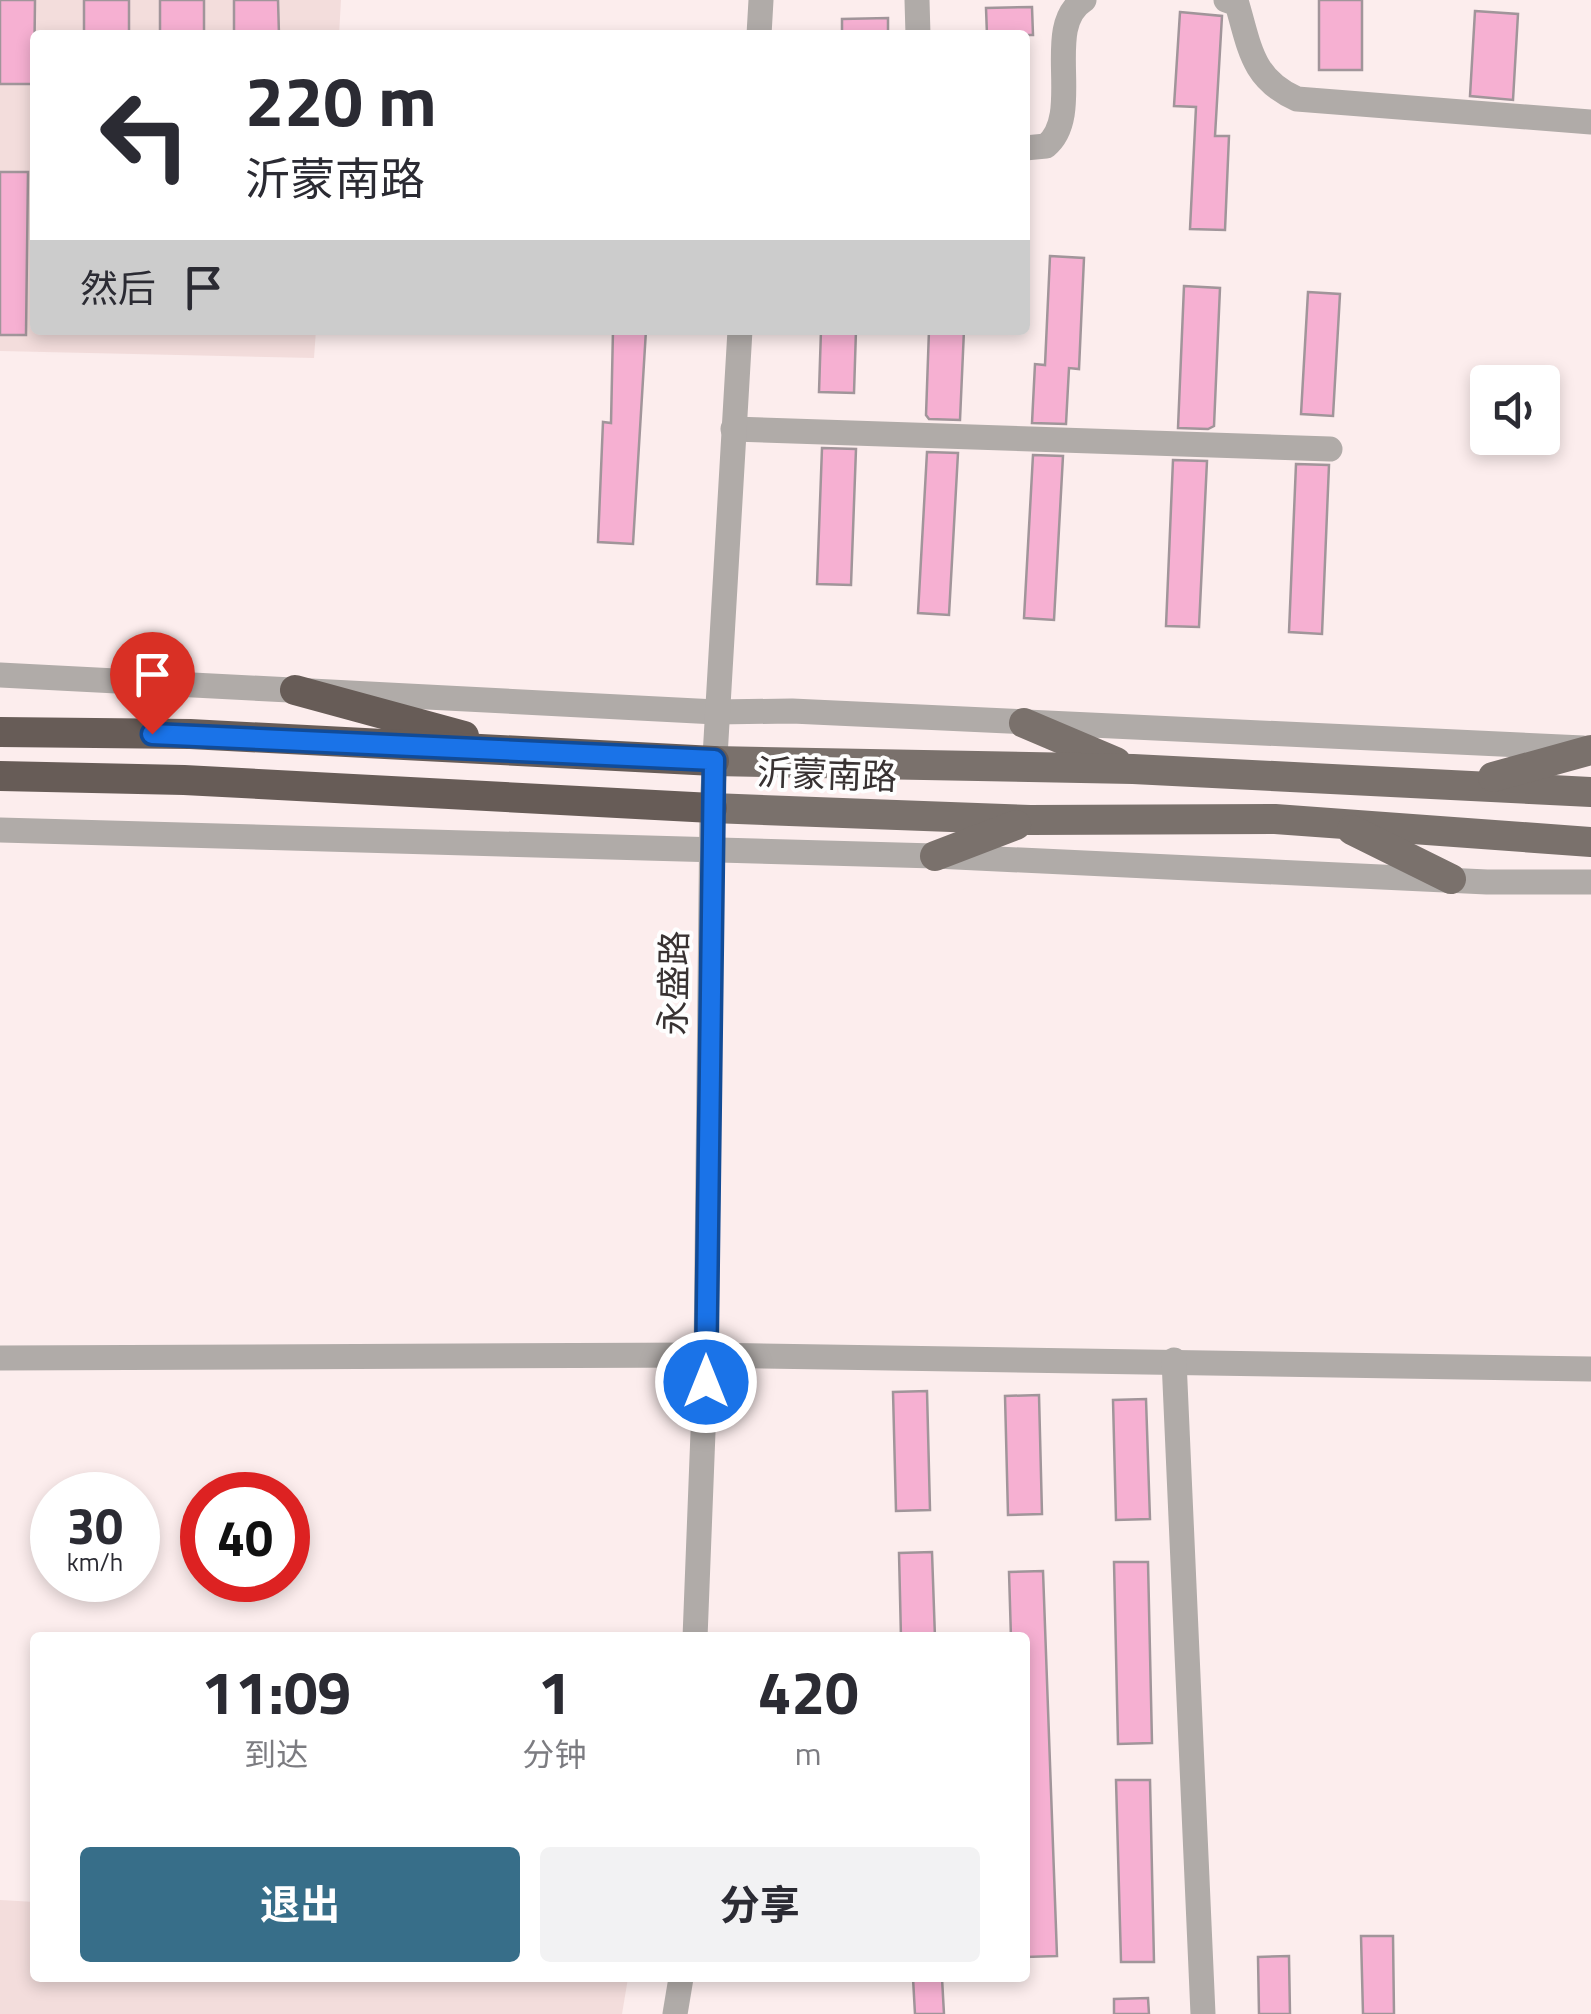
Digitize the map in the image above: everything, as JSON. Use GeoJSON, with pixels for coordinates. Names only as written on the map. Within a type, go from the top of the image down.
{"type":"FeatureCollection","features":[{"type":"Feature","properties":{"kind":"highway"},"geometry":{"type":"LineString","coordinates":[[295,690],[520,751]]}},
{"type":"Feature","properties":{"kind":"highway","name":"沂蒙南路"},"geometry":{"type":"LineString","coordinates":[[0,732],[190,734],[714,760]]}},
{"type":"Feature","properties":{"kind":"highway","name":"沂蒙南路"},"geometry":{"type":"LineString","coordinates":[[0,776],[184,780],[712,808]]}},
{"type":"Feature","properties":{"kind":"main road"},"geometry":{"type":"LineString","coordinates":[[1024,723],[1133,769]]}},
{"type":"Feature","properties":{"kind":"main road"},"geometry":{"type":"LineString","coordinates":[[1469,784],[1591,749]]}},
{"type":"Feature","properties":{"kind":"main road","name":"沂蒙南路"},"geometry":{"type":"LineString","coordinates":[[714,760],[1133,769],[1591,792]]}},
{"type":"Feature","properties":{"kind":"main road","name":"沂蒙南路"},"geometry":{"type":"LineString","coordinates":[[712,808],[1030,820],[1275,819],[1591,842]]}},
{"type":"Feature","properties":{"kind":"main road"},"geometry":{"type":"LineString","coordinates":[[935,856],[1030,820]]}},
{"type":"Feature","properties":{"kind":"main road"},"geometry":{"type":"LineString","coordinates":[[1340,824],[1451,879]]}},
{"type":"Feature","properties":{"kind":"street"},"geometry":{"type":"LineString","coordinates":[[759,30],[761,0]]}},
{"type":"Feature","properties":{"kind":"street"},"geometry":{"type":"LineString","coordinates":[[918,0],[918,30]]}},
{"type":"Feature","properties":{"kind":"street"},"geometry":{"type":"LineString","coordinates":[[1030,148],[1046,146],[1061,128],[1066,27],[1074,6],[1084,0]]}},
{"type":"Feature","properties":{"kind":"street"},"geometry":{"type":"LineString","coordinates":[[1226,0],[1236,4],[1255,64],[1275,89],[1298,99],[1591,122]]}},
{"type":"Feature","properties":{"kind":"street","name":"永盛路"},"geometry":{"type":"LineString","coordinates":[[696,1632],[706,1355],[712,808],[740,335]]}},
{"type":"Feature","properties":{"kind":"street"},"geometry":{"type":"LineString","coordinates":[[734,429],[1330,449]]}},
{"type":"Feature","properties":{"kind":"street"},"geometry":{"type":"LineString","coordinates":[[0,675],[716,712],[792,711],[1591,749]]}},
{"type":"Feature","properties":{"kind":"street"},"geometry":{"type":"LineString","coordinates":[[0,830],[935,856],[1591,882]]}},
{"type":"Feature","properties":{"kind":"street"},"geometry":{"type":"LineString","coordinates":[[0,1358],[706,1355],[1591,1370]]}},
{"type":"Feature","properties":{"kind":"street"},"geometry":{"type":"LineString","coordinates":[[1174,1360],[1203,2014]]}},
{"type":"Feature","properties":{"kind":"shaded area"},"geometry":{"type":"Polygon","coordinates":[[[0,0],[341,0],[339,30],[30,30],[30,335],[316,335],[314,358],[0,351],[0,0]]]}},
{"type":"Feature","properties":{"kind":"shaded area"},"geometry":{"type":"Polygon","coordinates":[[[0,1900],[30,1902],[30,1982],[627,1982],[622,2014],[0,2014],[0,1900]]]}},
{"type":"Feature","properties":{"kind":"building"},"geometry":{"type":"Polygon","coordinates":[[[0,0],[35,0],[35,30],[30,30],[30,84],[0,84],[0,0]]]}},
{"type":"Feature","properties":{"kind":"building"},"geometry":{"type":"Polygon","coordinates":[[[84,0],[129,0],[129,30],[84,30],[84,0]]]}},
{"type":"Feature","properties":{"kind":"building"},"geometry":{"type":"Polygon","coordinates":[[[160,0],[204,0],[204,30],[160,30],[160,0]]]}},
{"type":"Feature","properties":{"kind":"building"},"geometry":{"type":"Polygon","coordinates":[[[234,0],[278,0],[279,30],[234,30],[234,0]]]}},
{"type":"Feature","properties":{"kind":"building"},"geometry":{"type":"Polygon","coordinates":[[[1319,0],[1362,0],[1362,70],[1319,70],[1319,0]]]}},
{"type":"Feature","properties":{"kind":"building"},"geometry":{"type":"Polygon","coordinates":[[[1032,7],[1033,35],[1030,30],[987,30],[986,8],[1032,7]]]}},
{"type":"Feature","properties":{"kind":"building"},"geometry":{"type":"Polygon","coordinates":[[[1475,11],[1518,14],[1513,100],[1470,96],[1475,11]]]}},
{"type":"Feature","properties":{"kind":"building"},"geometry":{"type":"Polygon","coordinates":[[[1180,12],[1222,16],[1215,136],[1229,136],[1225,230],[1190,229],[1196,107],[1174,106],[1180,12]]]}},
{"type":"Feature","properties":{"kind":"building"},"geometry":{"type":"Polygon","coordinates":[[[888,18],[888,30],[842,30],[842,19],[888,18]]]}},
{"type":"Feature","properties":{"kind":"building"},"geometry":{"type":"Polygon","coordinates":[[[0,172],[28,172],[26,335],[0,335],[0,172]]]}},
{"type":"Feature","properties":{"kind":"building"},"geometry":{"type":"Polygon","coordinates":[[[1050,256],[1084,258],[1079,369],[1069,368],[1066,424],[1032,423],[1035,364],[1045,365],[1050,256]]]}},
{"type":"Feature","properties":{"kind":"building"},"geometry":{"type":"Polygon","coordinates":[[[1184,286],[1220,288],[1214,426],[1208,429],[1178,428],[1184,286]]]}},
{"type":"Feature","properties":{"kind":"building"},"geometry":{"type":"Polygon","coordinates":[[[1308,292],[1340,294],[1333,416],[1301,414],[1308,292]]]}},
{"type":"Feature","properties":{"kind":"building"},"geometry":{"type":"Polygon","coordinates":[[[613,335],[646,335],[633,544],[598,542],[603,422],[611,423],[613,335]]]}},
{"type":"Feature","properties":{"kind":"building"},"geometry":{"type":"Polygon","coordinates":[[[821,335],[856,335],[854,393],[819,392],[821,335]]]}},
{"type":"Feature","properties":{"kind":"building"},"geometry":{"type":"Polygon","coordinates":[[[929,335],[964,335],[960,420],[929,419],[929,335]]]}},
{"type":"Feature","properties":{"kind":"building"},"geometry":{"type":"Polygon","coordinates":[[[822,448],[856,449],[851,585],[817,584],[822,448]]]}},
{"type":"Feature","properties":{"kind":"building"},"geometry":{"type":"Polygon","coordinates":[[[927,452],[958,453],[949,615],[918,613],[927,452]]]}},
{"type":"Feature","properties":{"kind":"building"},"geometry":{"type":"Polygon","coordinates":[[[1033,455],[1063,456],[1054,620],[1024,618],[1033,455]]]}},
{"type":"Feature","properties":{"kind":"building"},"geometry":{"type":"Polygon","coordinates":[[[1173,460],[1207,461],[1199,627],[1166,626],[1173,460]]]}},
{"type":"Feature","properties":{"kind":"building"},"geometry":{"type":"Polygon","coordinates":[[[1296,464],[1329,465],[1322,634],[1289,632],[1296,464]]]}},
{"type":"Feature","properties":{"kind":"building"},"geometry":{"type":"Polygon","coordinates":[[[927,1391],[930,1510],[896,1511],[893,1392],[927,1391]]]}},
{"type":"Feature","properties":{"kind":"building"},"geometry":{"type":"Polygon","coordinates":[[[1039,1395],[1042,1514],[1008,1515],[1005,1396],[1039,1395]]]}},
{"type":"Feature","properties":{"kind":"building"},"geometry":{"type":"Polygon","coordinates":[[[1146,1399],[1150,1519],[1116,1520],[1113,1400],[1146,1399]]]}},
{"type":"Feature","properties":{"kind":"building"},"geometry":{"type":"Polygon","coordinates":[[[932,1552],[935,1632],[901,1632],[899,1553],[932,1552]]]}},
{"type":"Feature","properties":{"kind":"building"},"geometry":{"type":"Polygon","coordinates":[[[1114,1562],[1148,1562],[1152,1743],[1118,1744],[1114,1562]]]}},
{"type":"Feature","properties":{"kind":"building"},"geometry":{"type":"Polygon","coordinates":[[[1043,1571],[1057,1956],[1030,1957],[1030,1632],[1011,1632],[1009,1572],[1043,1571]]]}},
{"type":"Feature","properties":{"kind":"building"},"geometry":{"type":"Polygon","coordinates":[[[1116,1780],[1150,1780],[1154,1962],[1121,1962],[1116,1780]]]}},
{"type":"Feature","properties":{"kind":"building"},"geometry":{"type":"Polygon","coordinates":[[[1361,1936],[1393,1936],[1394,2014],[1363,2014],[1361,1936]]]}},
{"type":"Feature","properties":{"kind":"building"},"geometry":{"type":"Polygon","coordinates":[[[1289,1956],[1290,2014],[1259,2014],[1258,1957],[1289,1956]]]}},
{"type":"Feature","properties":{"kind":"building"},"geometry":{"type":"Polygon","coordinates":[[[913,1982],[942,1982],[944,2014],[915,2014],[913,1982]]]}},
{"type":"Feature","properties":{"kind":"building"},"geometry":{"type":"Polygon","coordinates":[[[1148,1998],[1149,2014],[1114,2014],[1114,1999],[1148,1998]]]}},
{"type":"Feature","properties":{"kind":"route"},"geometry":{"type":"LineString","coordinates":[[152,734],[714,760],[706,1382]]}}]}
